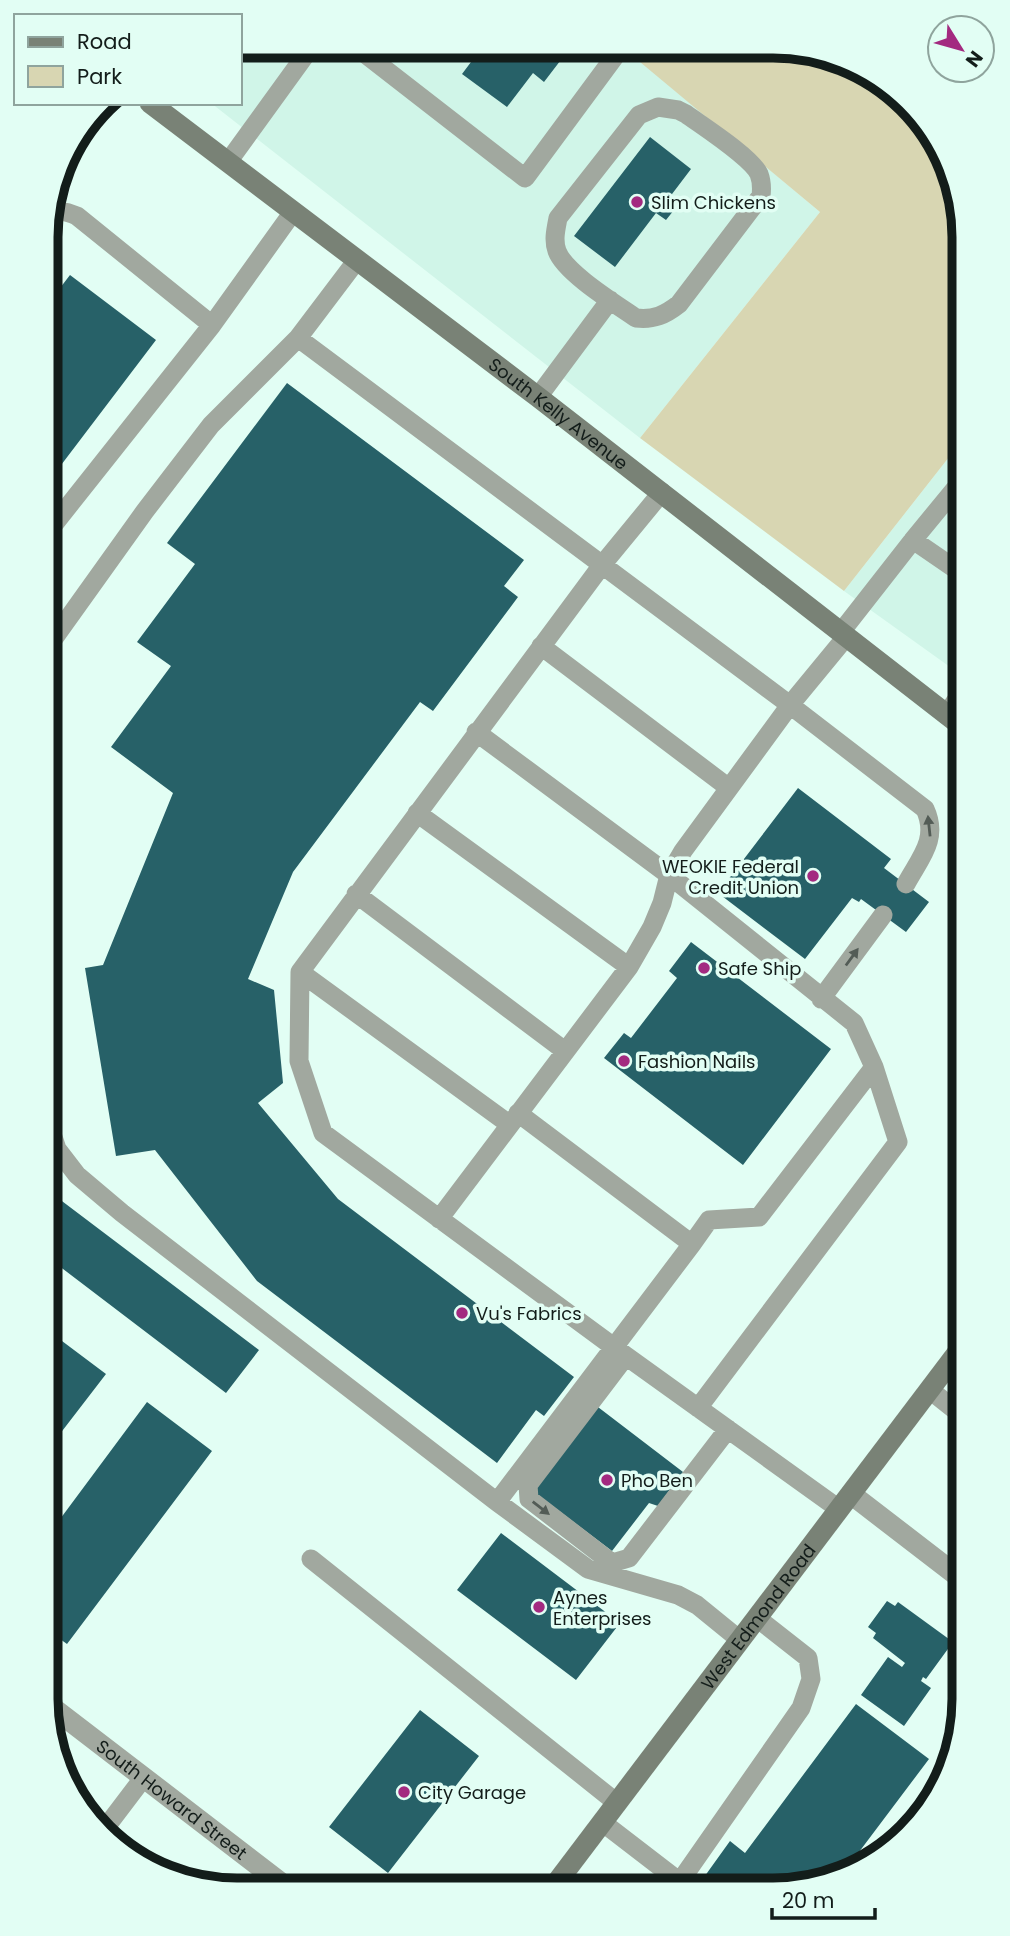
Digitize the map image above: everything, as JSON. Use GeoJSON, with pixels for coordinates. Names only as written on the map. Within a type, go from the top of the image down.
{"type":"FeatureCollection","features":[{"type":"Feature","properties":{"kind":"main road","name":"South Kelly Avenue"},"geometry":{"type":"LineString","coordinates":[[153,105],[662,492],[952,720]]}},
{"type":"Feature","properties":{"kind":"main road","name":"West Edmond Road"},"geometry":{"type":"LineString","coordinates":[[560,1878],[952,1360]]}},
{"type":"Feature","properties":{"kind":"street"},"geometry":{"type":"LineString","coordinates":[[845,1502],[952,1573]]}},
{"type":"Feature","properties":{"kind":"street","name":"South Howard Street"},"geometry":{"type":"LineString","coordinates":[[59,1712],[275,1878]]}},
{"type":"Feature","properties":{"kind":"lane"},"geometry":{"type":"LineString","coordinates":[[228,162],[303,58]]}},
{"type":"Feature","properties":{"kind":"lane"},"geometry":{"type":"LineString","coordinates":[[370,58],[525,178],[614,58]]}},
{"type":"Feature","properties":{"kind":"lane"},"geometry":{"type":"LineString","coordinates":[[659,107],[678,110],[755,168],[760,176],[761,196],[679,304],[669,312],[648,319],[636,318],[610,300],[566,266],[557,251],[554,236],[558,218],[639,115],[659,107]]}},
{"type":"Feature","properties":{"kind":"lane"},"geometry":{"type":"LineString","coordinates":[[59,212],[78,216],[212,325]]}},
{"type":"Feature","properties":{"kind":"lane"},"geometry":{"type":"LineString","coordinates":[[58,519],[212,325],[293,212]]}},
{"type":"Feature","properties":{"kind":"lane"},"geometry":{"type":"LineString","coordinates":[[58,633],[145,511],[211,425],[298,338],[358,260]]}},
{"type":"Feature","properties":{"kind":"lane"},"geometry":{"type":"LineString","coordinates":[[538,397],[610,300]]}},
{"type":"Feature","properties":{"kind":"lane"},"geometry":{"type":"LineString","coordinates":[[298,338],[925,808],[931,822],[930,840],[906,884]]}},
{"type":"Feature","properties":{"kind":"lane"},"geometry":{"type":"LineString","coordinates":[[662,492],[601,565],[355,894],[300,972],[299,1061],[323,1133],[698,1408],[845,1502]]}},
{"type":"Feature","properties":{"kind":"lane"},"geometry":{"type":"LineString","coordinates":[[439,1219],[628,967],[652,927],[669,875],[683,851],[912,540],[952,492]]}},
{"type":"Feature","properties":{"kind":"lane"},"geometry":{"type":"LineString","coordinates":[[912,540],[952,567]]}},
{"type":"Feature","properties":{"kind":"lane"},"geometry":{"type":"LineString","coordinates":[[541,646],[729,788]]}},
{"type":"Feature","properties":{"kind":"lane"},"geometry":{"type":"LineString","coordinates":[[946,715],[952,706]]}},
{"type":"Feature","properties":{"kind":"lane"},"geometry":{"type":"LineString","coordinates":[[476,733],[669,875],[854,1023],[874,1068],[898,1142],[698,1408]]}},
{"type":"Feature","properties":{"kind":"lane"},"geometry":{"type":"LineString","coordinates":[[417,813],[628,967]]}},
{"type":"Feature","properties":{"kind":"lane"},"geometry":{"type":"LineString","coordinates":[[355,894],[565,1051]]}},
{"type":"Feature","properties":{"kind":"lane"},"geometry":{"type":"LineString","coordinates":[[821,999],[883,915]]}},
{"type":"Feature","properties":{"kind":"lane"},"geometry":{"type":"LineString","coordinates":[[300,972],[692,1244]]}},
{"type":"Feature","properties":{"kind":"lane"},"geometry":{"type":"LineString","coordinates":[[728,1429],[629,1558],[612,1563],[529,1499],[528,1485],[709,1220],[760,1217],[874,1068]]}},
{"type":"Feature","properties":{"kind":"lane"},"geometry":{"type":"LineString","coordinates":[[58,1150],[77,1175],[122,1213],[588,1569],[678,1595],[697,1605],[740,1640]]}},
{"type":"Feature","properties":{"kind":"lane"},"geometry":{"type":"LineString","coordinates":[[497,1502],[620,1352]]}},
{"type":"Feature","properties":{"kind":"lane"},"geometry":{"type":"LineString","coordinates":[[930,1390],[952,1407]]}},
{"type":"Feature","properties":{"kind":"lane"},"geometry":{"type":"LineString","coordinates":[[311,1559],[617,1803]]}},
{"type":"Feature","properties":{"kind":"lane"},"geometry":{"type":"LineString","coordinates":[[683,1878],[801,1708],[811,1679],[808,1658],[757,1618]]}},
{"type":"Feature","properties":{"kind":"lane"},"geometry":{"type":"LineString","coordinates":[[108,1824],[144,1777]]}},
{"type":"Feature","properties":{"kind":"lane"},"geometry":{"type":"LineString","coordinates":[[603,1822],[668,1878]]}},
{"type":"Feature","properties":{"kind":"shaded area"},"geometry":{"type":"Polygon","coordinates":[[[242,58],[644,58],[641,62],[820,212],[640,438],[214,105],[242,105],[242,58]]]}},
{"type":"Feature","properties":{"kind":"shaded area"},"geometry":{"type":"Polygon","coordinates":[[[952,453],[952,668],[844,591],[952,453]]]}},
{"type":"Feature","properties":{"kind":"green space"},"geometry":{"type":"Polygon","coordinates":[[[643,58],[785,58],[831,67],[873,88],[908,119],[922,137],[943,179],[952,225],[952,453],[844,591],[640,438],[820,212],[640,62],[643,58]]]}},
{"type":"Feature","properties":{"kind":"building"},"geometry":{"type":"Polygon","coordinates":[[[465,58],[562,58],[544,82],[533,73],[507,107],[462,74],[471,62],[465,58]]]}},
{"type":"Feature","properties":{"kind":"building","name":"Slim Chickens"},"geometry":{"type":"Polygon","coordinates":[[[650,137],[691,169],[669,198],[678,205],[666,220],[656,213],[615,267],[574,236],[650,137]]]}},
{"type":"Feature","properties":{"kind":"building"},"geometry":{"type":"Polygon","coordinates":[[[70,275],[156,340],[58,469],[58,291],[70,275]]]}},
{"type":"Feature","properties":{"kind":"building"},"geometry":{"type":"Polygon","coordinates":[[[287,383],[524,560],[504,586],[518,597],[433,711],[420,702],[293,872],[248,979],[274,990],[283,1083],[258,1103],[338,1199],[574,1377],[544,1416],[536,1410],[497,1463],[257,1281],[155,1150],[116,1156],[85,968],[103,965],[173,793],[111,747],[171,666],[137,642],[195,564],[167,543],[287,383]]]}},
{"type":"Feature","properties":{"kind":"building","name":"WEOKIE Federal Credit Union"},"geometry":{"type":"Polygon","coordinates":[[[798,788],[891,859],[884,868],[929,902],[906,932],[861,899],[859,902],[852,898],[805,959],[718,893],[798,788]]]}},
{"type":"Feature","properties":{"kind":"building"},"geometry":{"type":"Polygon","coordinates":[[[691,942],[831,1049],[743,1165],[604,1058],[624,1033],[631,1038],[677,978],[669,971],[691,942]]]}},
{"type":"Feature","properties":{"kind":"building"},"geometry":{"type":"Polygon","coordinates":[[[58,1198],[259,1350],[226,1393],[58,1265],[58,1198]]]}},
{"type":"Feature","properties":{"kind":"building"},"geometry":{"type":"Polygon","coordinates":[[[58,1338],[106,1374],[58,1436],[58,1338]]]}},
{"type":"Feature","properties":{"kind":"building"},"geometry":{"type":"Polygon","coordinates":[[[147,1402],[212,1451],[67,1644],[58,1638],[58,1522],[147,1402]]]}},
{"type":"Feature","properties":{"kind":"building","name":"Pho Ben"},"geometry":{"type":"Polygon","coordinates":[[[594,1404],[683,1472],[658,1506],[649,1503],[612,1551],[530,1489],[594,1404]]]}},
{"type":"Feature","properties":{"kind":"building","name":"Aynes Enterprises"},"geometry":{"type":"Polygon","coordinates":[[[501,1533],[620,1623],[576,1680],[457,1590],[501,1533]]]}},
{"type":"Feature","properties":{"kind":"building"},"geometry":{"type":"Polygon","coordinates":[[[887,1601],[895,1606],[898,1602],[952,1641],[926,1679],[923,1677],[921,1681],[931,1688],[904,1726],[861,1695],[888,1657],[902,1667],[905,1663],[873,1638],[876,1633],[868,1627],[887,1601]]]}},
{"type":"Feature","properties":{"kind":"building"},"geometry":{"type":"Polygon","coordinates":[[[856,1704],[929,1759],[859,1852],[862,1854],[852,1860],[831,1869],[797,1877],[703,1878],[730,1841],[745,1853],[856,1704]]]}},
{"type":"Feature","properties":{"kind":"building","name":"City Garage"},"geometry":{"type":"Polygon","coordinates":[[[420,1710],[479,1756],[388,1873],[329,1827],[420,1710]]]}},
{"type":"Feature","properties":{"kind":"place","name":"Slim Chickens"},"geometry":{"type":"Point","coordinates":[637,202]}},
{"type":"Feature","properties":{"kind":"place","name":"WEOKIE Federal Credit Union"},"geometry":{"type":"Point","coordinates":[813,876]}},
{"type":"Feature","properties":{"kind":"place","name":"Safe Ship"},"geometry":{"type":"Point","coordinates":[704,968]}},
{"type":"Feature","properties":{"kind":"place","name":"Fashion Nails"},"geometry":{"type":"Point","coordinates":[624,1061]}},
{"type":"Feature","properties":{"kind":"place","name":"Vu's Fabrics"},"geometry":{"type":"Point","coordinates":[462,1313]}},
{"type":"Feature","properties":{"kind":"place","name":"Pho Ben"},"geometry":{"type":"Point","coordinates":[607,1480]}},
{"type":"Feature","properties":{"kind":"place","name":"Aynes Enterprises"},"geometry":{"type":"Point","coordinates":[539,1607]}},
{"type":"Feature","properties":{"kind":"place","name":"City Garage"},"geometry":{"type":"Point","coordinates":[404,1792]}}]}
